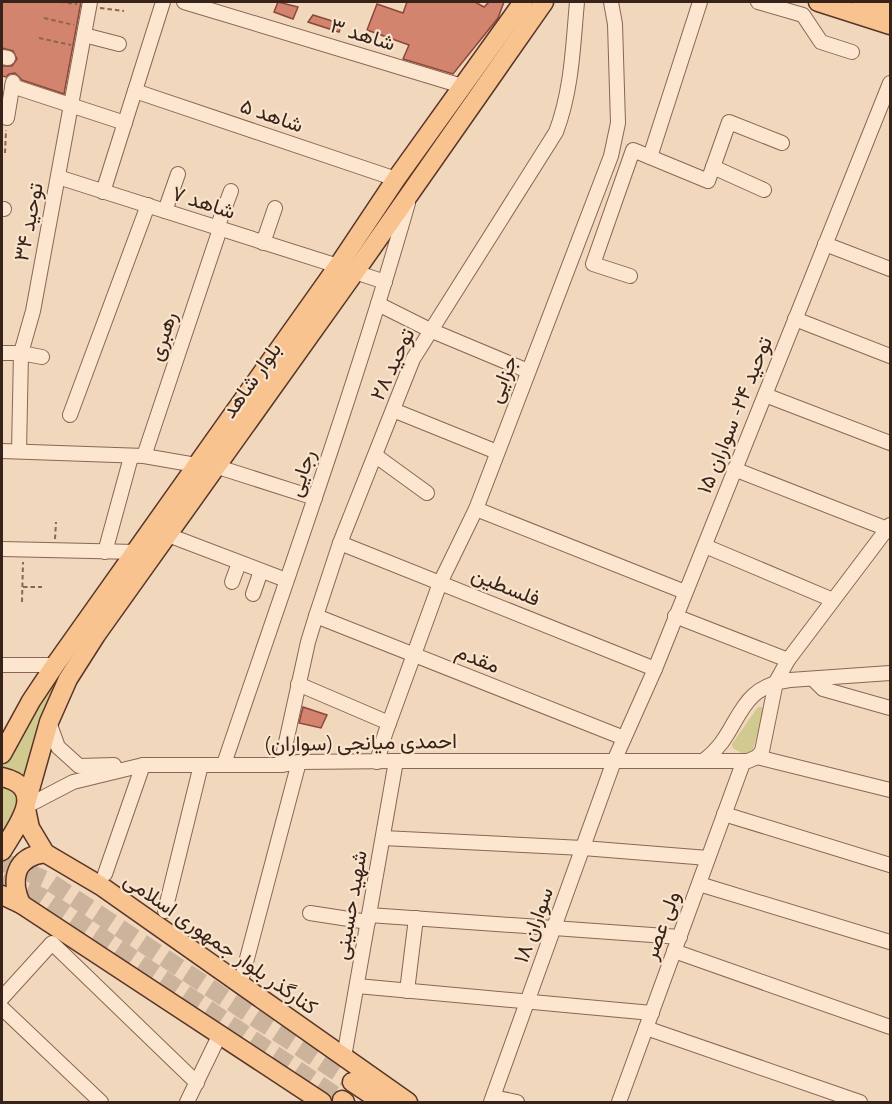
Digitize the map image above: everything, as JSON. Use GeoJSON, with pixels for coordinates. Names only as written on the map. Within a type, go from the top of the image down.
{"type":"FeatureCollection","features":[{"type":"Feature","properties":{"kind":"main road","name":"بلوار شاهد"},"geometry":{"type":"LineString","coordinates":[[2,754],[31,701],[55,665],[338,266],[396,178],[523,2]]}},
{"type":"Feature","properties":{"kind":"main road","name":"بلوار شاهد"},"geometry":{"type":"LineString","coordinates":[[2,851],[27,805],[49,722],[68,679],[96,635],[218,466],[544,2]]}},
{"type":"Feature","properties":{"kind":"main road"},"geometry":{"type":"LineString","coordinates":[[818,2],[891,25]]}},
{"type":"Feature","properties":{"kind":"main road"},"geometry":{"type":"LineString","coordinates":[[861,2],[891,11]]}},
{"type":"Feature","properties":{"kind":"main road"},"geometry":{"type":"LineString","coordinates":[[2,777],[19,785],[27,805]]}},
{"type":"Feature","properties":{"kind":"main road","name":"کنارگذر بلوار جمهوری اسلامی"},"geometry":{"type":"LineString","coordinates":[[27,805],[30,828],[45,853],[100,886],[408,1102]]}},
{"type":"Feature","properties":{"kind":"main road"},"geometry":{"type":"LineString","coordinates":[[21,904],[15,891],[18,868],[25,859],[45,853]]}},
{"type":"Feature","properties":{"kind":"main road"},"geometry":{"type":"LineString","coordinates":[[2,895],[21,904],[220,1034],[303,1097],[322,1102]]}},
{"type":"Feature","properties":{"kind":"main road"},"geometry":{"type":"LineString","coordinates":[[352,1082],[382,1102]]}},
{"type":"Feature","properties":{"kind":"street"},"geometry":{"type":"LineString","coordinates":[[103,192],[164,2]]}},
{"type":"Feature","properties":{"kind":"street","name":"شاهد ۳"},"geometry":{"type":"LineString","coordinates":[[184,2],[462,86]]}},
{"type":"Feature","properties":{"kind":"street","name":"توحید ۲۸"},"geometry":{"type":"LineString","coordinates":[[281,765],[298,684],[316,616],[340,543],[413,359],[556,132],[569,83],[577,2]]}},
{"type":"Feature","properties":{"kind":"street","name":"جزایی"},"geometry":{"type":"LineString","coordinates":[[377,762],[440,583],[476,509],[607,167],[618,123],[615,24],[611,2]]}},
{"type":"Feature","properties":{"kind":"street"},"geometry":{"type":"LineString","coordinates":[[650,157],[700,2]]}},
{"type":"Feature","properties":{"kind":"street"},"geometry":{"type":"LineString","coordinates":[[758,2],[803,15],[820,42],[852,52]]}},
{"type":"Feature","properties":{"kind":"street"},"geometry":{"type":"LineString","coordinates":[[803,15],[808,2]]}},
{"type":"Feature","properties":{"kind":"street","name":"توحید ۳۴"},"geometry":{"type":"LineString","coordinates":[[19,452],[21,353],[33,312],[90,4]]}},
{"type":"Feature","properties":{"kind":"street"},"geometry":{"type":"LineString","coordinates":[[84,36],[119,44]]}},
{"type":"Feature","properties":{"kind":"street","name":"توحید ۲۴- سواران ۱۵"},"geometry":{"type":"LineString","coordinates":[[614,761],[656,669],[675,616],[891,83]]}},
{"type":"Feature","properties":{"kind":"street"},"geometry":{"type":"LineString","coordinates":[[4,118],[13,84],[125,123]]}},
{"type":"Feature","properties":{"kind":"street","name":"شاهد ۵"},"geometry":{"type":"LineString","coordinates":[[135,91],[396,178]]}},
{"type":"Feature","properties":{"kind":"street"},"geometry":{"type":"LineString","coordinates":[[630,276],[593,264],[633,150],[708,181],[729,122],[782,143]]}},
{"type":"Feature","properties":{"kind":"street"},"geometry":{"type":"LineString","coordinates":[[712,167],[764,190]]}},
{"type":"Feature","properties":{"kind":"street"},"geometry":{"type":"LineString","coordinates":[[165,211],[178,174]]}},
{"type":"Feature","properties":{"kind":"street","name":"شاهد ۷"},"geometry":{"type":"LineString","coordinates":[[58,177],[338,266]]}},
{"type":"Feature","properties":{"kind":"street","name":"رهبری"},"geometry":{"type":"LineString","coordinates":[[105,552],[231,190]]}},
{"type":"Feature","properties":{"kind":"street","name":"رجایی"},"geometry":{"type":"LineString","coordinates":[[224,764],[386,282],[411,192]]}},
{"type":"Feature","properties":{"kind":"street"},"geometry":{"type":"LineString","coordinates":[[70,415],[148,205]]}},
{"type":"Feature","properties":{"kind":"street"},"geometry":{"type":"LineString","coordinates":[[263,243],[275,208]]}},
{"type":"Feature","properties":{"kind":"street"},"geometry":{"type":"LineString","coordinates":[[825,244],[891,269]]}},
{"type":"Feature","properties":{"kind":"street"},"geometry":{"type":"LineString","coordinates":[[355,272],[386,282]]}},
{"type":"Feature","properties":{"kind":"street"},"geometry":{"type":"LineString","coordinates":[[378,304],[430,330],[528,371]]}},
{"type":"Feature","properties":{"kind":"street"},"geometry":{"type":"LineString","coordinates":[[795,319],[891,356]]}},
{"type":"Feature","properties":{"kind":"street"},"geometry":{"type":"LineString","coordinates":[[2,353],[21,353],[42,357]]}},
{"type":"Feature","properties":{"kind":"street"},"geometry":{"type":"LineString","coordinates":[[765,394],[891,443]]}},
{"type":"Feature","properties":{"kind":"street"},"geometry":{"type":"LineString","coordinates":[[393,410],[497,452]]}},
{"type":"Feature","properties":{"kind":"street"},"geometry":{"type":"LineString","coordinates":[[2,451],[172,459],[196,465]]}},
{"type":"Feature","properties":{"kind":"street"},"geometry":{"type":"LineString","coordinates":[[376,456],[427,494]]}},
{"type":"Feature","properties":{"kind":"street"},"geometry":{"type":"LineString","coordinates":[[218,466],[315,498]]}},
{"type":"Feature","properties":{"kind":"street"},"geometry":{"type":"LineString","coordinates":[[734,469],[889,528],[788,660],[776,682],[762,751],[757,757],[743,763]]}},
{"type":"Feature","properties":{"kind":"street"},"geometry":{"type":"LineString","coordinates":[[476,509],[685,592]]}},
{"type":"Feature","properties":{"kind":"street"},"geometry":{"type":"LineString","coordinates":[[168,535],[286,580]]}},
{"type":"Feature","properties":{"kind":"street","name":"فلسطین"},"geometry":{"type":"LineString","coordinates":[[340,543],[656,669]]}},
{"type":"Feature","properties":{"kind":"street"},"geometry":{"type":"LineString","coordinates":[[705,546],[833,600]]}},
{"type":"Feature","properties":{"kind":"street"},"geometry":{"type":"LineString","coordinates":[[2,549],[136,552]]}},
{"type":"Feature","properties":{"kind":"street"},"geometry":{"type":"LineString","coordinates":[[232,582],[239,563]]}},
{"type":"Feature","properties":{"kind":"street"},"geometry":{"type":"LineString","coordinates":[[253,594],[261,571]]}},
{"type":"Feature","properties":{"kind":"street","name":"مقدم"},"geometry":{"type":"LineString","coordinates":[[316,616],[624,738]]}},
{"type":"Feature","properties":{"kind":"street"},"geometry":{"type":"LineString","coordinates":[[675,616],[788,660]]}},
{"type":"Feature","properties":{"kind":"street"},"geometry":{"type":"LineString","coordinates":[[2,664],[55,665]]}},
{"type":"Feature","properties":{"kind":"street"},"geometry":{"type":"LineString","coordinates":[[703,761],[721,745],[750,697],[761,688],[776,682],[891,673]]}},
{"type":"Feature","properties":{"kind":"street"},"geometry":{"type":"LineString","coordinates":[[813,680],[823,689],[891,708]]}},
{"type":"Feature","properties":{"kind":"street"},"geometry":{"type":"LineString","coordinates":[[298,684],[389,723]]}},
{"type":"Feature","properties":{"kind":"street"},"geometry":{"type":"LineString","coordinates":[[49,722],[58,747],[79,766],[143,765],[105,874]]}},
{"type":"Feature","properties":{"kind":"street"},"geometry":{"type":"LineString","coordinates":[[757,757],[891,790]]}},
{"type":"Feature","properties":{"kind":"street","name":"احمدی میانجی (سواران)"},"geometry":{"type":"LineString","coordinates":[[27,805],[73,782],[143,765],[281,765],[299,762],[396,761],[743,763]]}},
{"type":"Feature","properties":{"kind":"street","name":"شهید حسینی"},"geometry":{"type":"LineString","coordinates":[[344,1057],[396,761]]}},
{"type":"Feature","properties":{"kind":"street","name":"سواران ۱۸"},"geometry":{"type":"LineString","coordinates":[[492,1100],[614,761]]}},
{"type":"Feature","properties":{"kind":"street"},"geometry":{"type":"LineString","coordinates":[[240,986],[299,762]]}},
{"type":"Feature","properties":{"kind":"street","name":"ولی عصر"},"geometry":{"type":"LineString","coordinates":[[620,1102],[743,763]]}},
{"type":"Feature","properties":{"kind":"street"},"geometry":{"type":"LineString","coordinates":[[165,911],[201,765]]}},
{"type":"Feature","properties":{"kind":"street"},"geometry":{"type":"LineString","coordinates":[[724,814],[891,866]]}},
{"type":"Feature","properties":{"kind":"street"},"geometry":{"type":"LineString","coordinates":[[383,838],[583,848],[708,858]]}},
{"type":"Feature","properties":{"kind":"street"},"geometry":{"type":"LineString","coordinates":[[699,884],[891,942]]}},
{"type":"Feature","properties":{"kind":"street"},"geometry":{"type":"LineString","coordinates":[[310,914],[368,919],[416,918],[680,937]]}},
{"type":"Feature","properties":{"kind":"street"},"geometry":{"type":"LineString","coordinates":[[407,991],[416,918]]}},
{"type":"Feature","properties":{"kind":"street"},"geometry":{"type":"LineString","coordinates":[[2,998],[52,944],[197,1083]]}},
{"type":"Feature","properties":{"kind":"street"},"geometry":{"type":"LineString","coordinates":[[674,951],[891,1027]]}},
{"type":"Feature","properties":{"kind":"street"},"geometry":{"type":"LineString","coordinates":[[357,986],[652,1013]]}},
{"type":"Feature","properties":{"kind":"street"},"geometry":{"type":"LineString","coordinates":[[2,1008],[101,1102]]}},
{"type":"Feature","properties":{"kind":"street"},"geometry":{"type":"LineString","coordinates":[[646,1028],[860,1102]]}},
{"type":"Feature","properties":{"kind":"street"},"geometry":{"type":"LineString","coordinates":[[187,1102],[220,1034]]}},
{"type":"Feature","properties":{"kind":"street"},"geometry":{"type":"LineString","coordinates":[[492,1100],[517,1102]]}},
{"type":"Feature","properties":{"kind":"path"},"geometry":{"type":"LineString","coordinates":[[60,2],[90,4],[124,11]]}},
{"type":"Feature","properties":{"kind":"path"},"geometry":{"type":"LineString","coordinates":[[44,18],[84,36]]}},
{"type":"Feature","properties":{"kind":"path"},"geometry":{"type":"LineString","coordinates":[[39,38],[84,36]]}},
{"type":"Feature","properties":{"kind":"path"},"geometry":{"type":"LineString","coordinates":[[4,118],[5,153]]}},
{"type":"Feature","properties":{"kind":"path"},"geometry":{"type":"LineString","coordinates":[[55,550],[56,522]]}},
{"type":"Feature","properties":{"kind":"path"},"geometry":{"type":"LineString","coordinates":[[22,602],[24,550]]}},
{"type":"Feature","properties":{"kind":"path"},"geometry":{"type":"LineString","coordinates":[[22,587],[42,587]]}},
{"type":"Feature","properties":{"kind":"shaded area"},"geometry":{"type":"Polygon","coordinates":[[[66,660],[45,719],[30,782],[13,770],[2,767],[2,762],[66,660]]]}},
{"type":"Feature","properties":{"kind":"shaded area"},"geometry":{"type":"Polygon","coordinates":[[[758,707],[762,707],[764,711],[752,752],[743,754],[733,748],[732,744],[758,707]]]}},
{"type":"Feature","properties":{"kind":"shaded area"},"geometry":{"type":"Polygon","coordinates":[[[2,785],[11,790],[20,803],[2,840],[2,785]]]}},
{"type":"Feature","properties":{"kind":"building"},"geometry":{"type":"Polygon","coordinates":[[[2,2],[81,2],[64,94],[22,80],[15,73],[6,77],[2,76],[2,66],[12,66],[17,59],[13,51],[2,48],[2,2]]]}},
{"type":"Feature","properties":{"kind":"building"},"geometry":{"type":"Polygon","coordinates":[[[278,2],[298,7],[293,19],[274,12],[278,2]]]}},
{"type":"Feature","properties":{"kind":"building"},"geometry":{"type":"Polygon","coordinates":[[[407,2],[475,2],[484,7],[489,2],[504,2],[498,18],[453,74],[403,59],[409,45],[367,30],[377,4],[403,13],[407,2]]]}},
{"type":"Feature","properties":{"kind":"building"},"geometry":{"type":"Polygon","coordinates":[[[313,15],[342,24],[339,32],[308,22],[313,15]]]}},
{"type":"Feature","properties":{"kind":"building"},"geometry":{"type":"Polygon","coordinates":[[[303,707],[327,715],[321,728],[299,723],[303,707]]]}},
{"type":"Feature","properties":{"kind":"tunnel"},"geometry":{"type":"LineString","coordinates":[[2,863],[50,882],[352,1082]]}},
{"type":"Feature","properties":{"kind":"tunnel"},"geometry":{"type":"LineString","coordinates":[[2,880],[42,897],[342,1100]]}}]}
